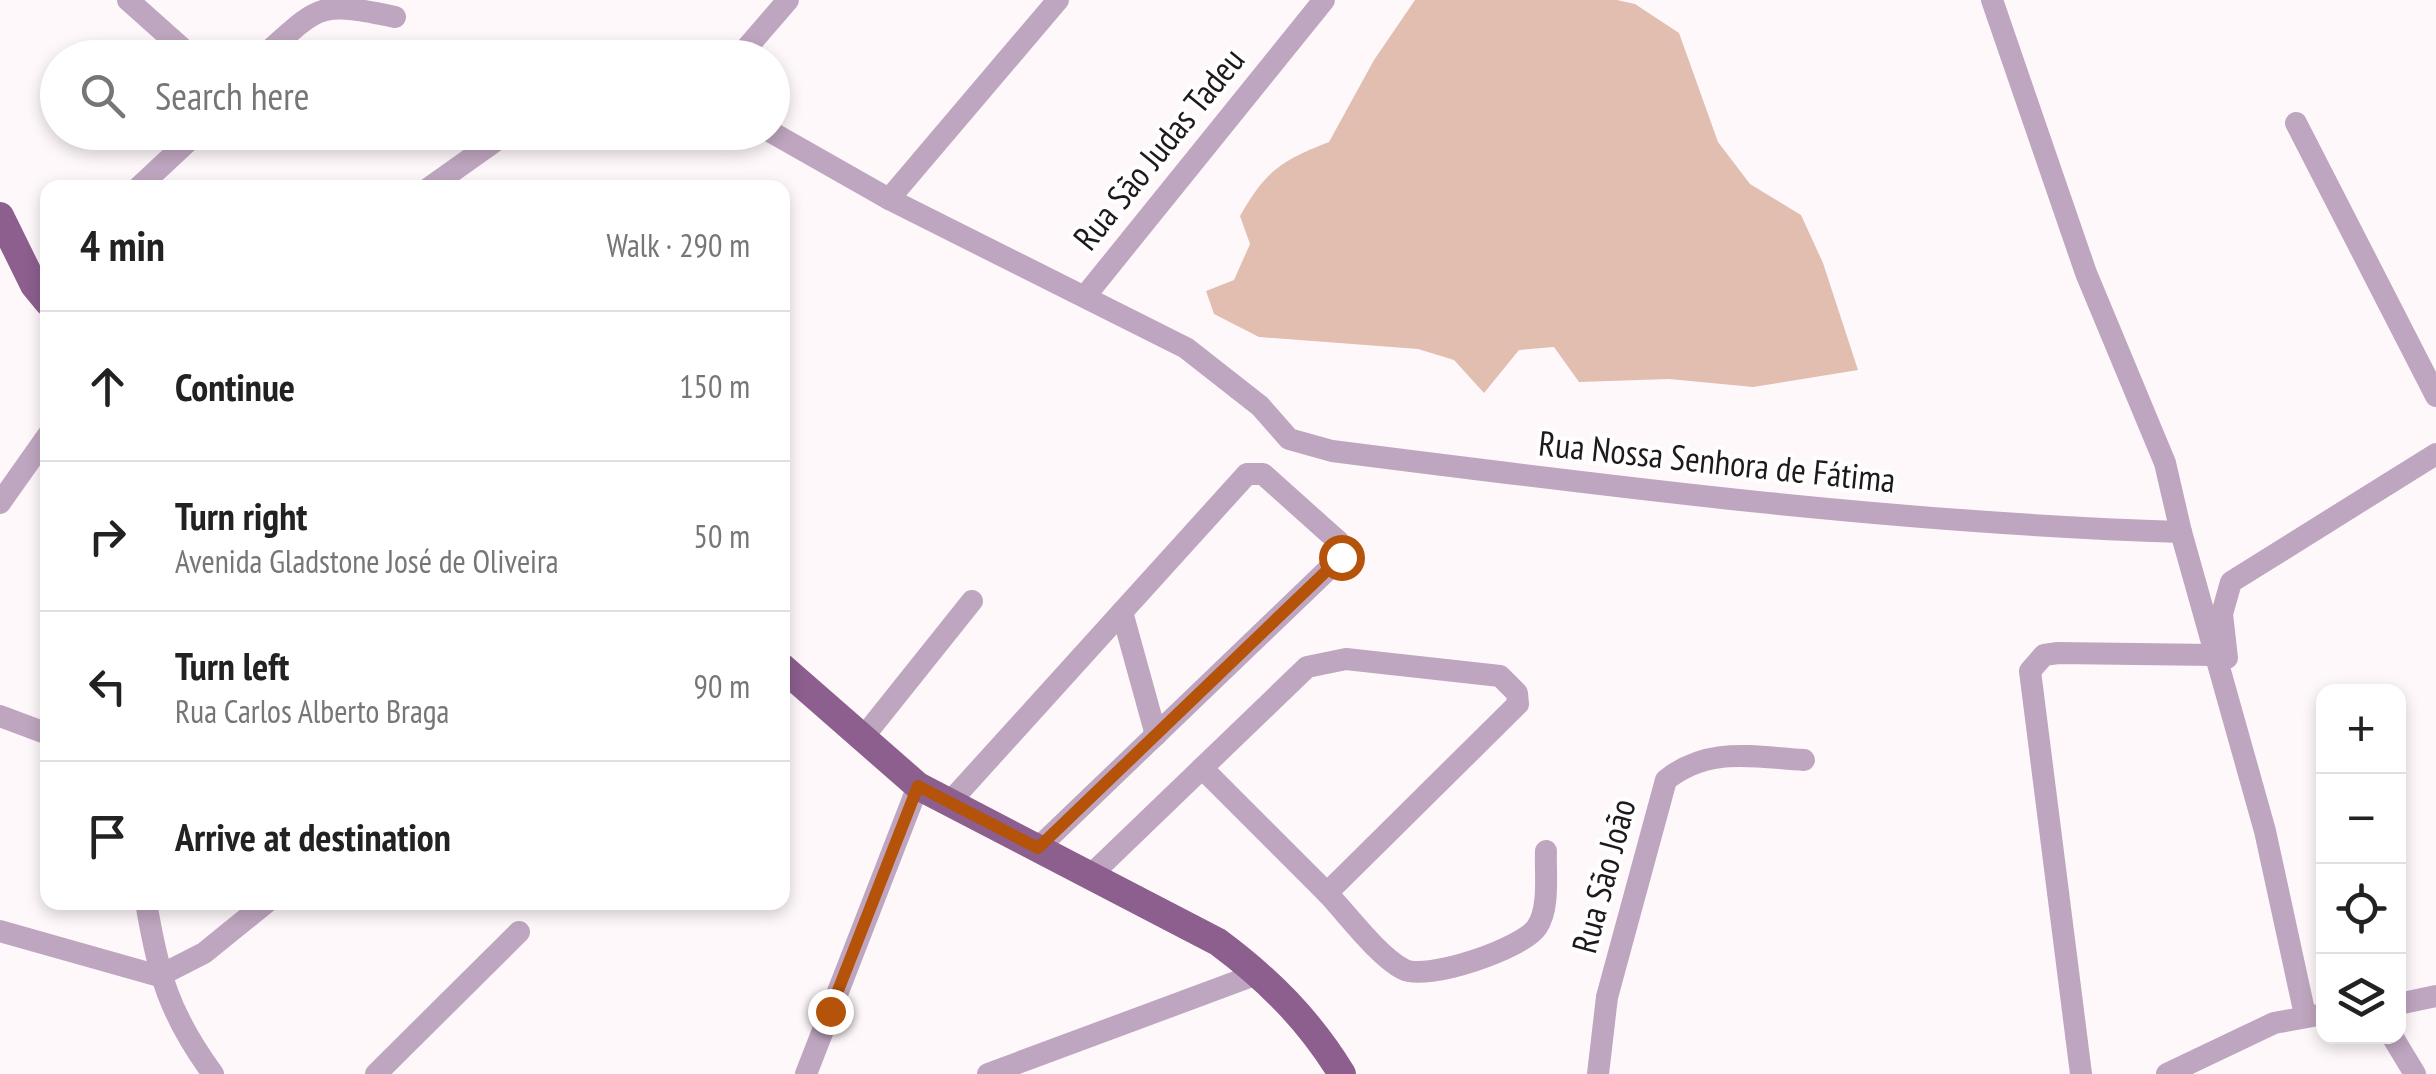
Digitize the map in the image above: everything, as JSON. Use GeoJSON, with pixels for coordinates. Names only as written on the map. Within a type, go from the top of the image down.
{"type":"FeatureCollection","features":[{"type":"Feature","properties":{"kind":"main road"},"geometry":{"type":"LineString","coordinates":[[0,216],[40,281]]}},
{"type":"Feature","properties":{"kind":"main road"},"geometry":{"type":"LineString","coordinates":[[790,674],[918,786],[1180,920],[1260,973],[1321,1038],[1342,1074]]}},
{"type":"Feature","properties":{"kind":"street"},"geometry":{"type":"LineString","coordinates":[[128,0],[173,40]]}},
{"type":"Feature","properties":{"kind":"street"},"geometry":{"type":"LineString","coordinates":[[754,40],[788,0]]}},
{"type":"Feature","properties":{"kind":"street"},"geometry":{"type":"LineString","coordinates":[[889,199],[1058,0]]}},
{"type":"Feature","properties":{"kind":"street","name":"Rua São Judas Tadeu"},"geometry":{"type":"LineString","coordinates":[[1086,295],[1324,0]]}},
{"type":"Feature","properties":{"kind":"street"},"geometry":{"type":"LineString","coordinates":[[1992,0],[2086,273],[2166,463],[2214,656],[2231,701],[2314,1014],[2244,1036],[2167,1074]]}},
{"type":"Feature","properties":{"kind":"street"},"geometry":{"type":"LineString","coordinates":[[283,40],[323,7],[347,6],[395,17]]}},
{"type":"Feature","properties":{"kind":"street"},"geometry":{"type":"LineString","coordinates":[[2296,124],[2436,396]]}},
{"type":"Feature","properties":{"kind":"street","name":"Rua Nossa Senhora de Fátima"},"geometry":{"type":"LineString","coordinates":[[790,143],[889,199],[1186,348],[1260,406],[1289,439],[1332,452],[1665,494],[1892,516],[2181,532]]}},
{"type":"Feature","properties":{"kind":"street"},"geometry":{"type":"LineString","coordinates":[[147,180],[179,150]]}},
{"type":"Feature","properties":{"kind":"street"},"geometry":{"type":"LineString","coordinates":[[440,180],[483,150]]}},
{"type":"Feature","properties":{"kind":"street"},"geometry":{"type":"LineString","coordinates":[[0,503],[40,446]]}},
{"type":"Feature","properties":{"kind":"street"},"geometry":{"type":"LineString","coordinates":[[2231,701],[2222,614],[2231,582],[2436,454]]}},
{"type":"Feature","properties":{"kind":"street"},"geometry":{"type":"LineString","coordinates":[[950,803],[1247,474],[1263,474],[1341,546],[1341,557],[1038,848]]}},
{"type":"Feature","properties":{"kind":"street"},"geometry":{"type":"LineString","coordinates":[[861,740],[972,601]]}},
{"type":"Feature","properties":{"kind":"street"},"geometry":{"type":"LineString","coordinates":[[1122,612],[1156,736]]}},
{"type":"Feature","properties":{"kind":"street"},"geometry":{"type":"LineString","coordinates":[[2081,1074],[2030,670],[2044,655],[2058,653],[2214,656]]}},
{"type":"Feature","properties":{"kind":"street"},"geometry":{"type":"LineString","coordinates":[[1091,875],[1306,667],[1325,660],[1500,676],[1512,683],[1518,704],[1327,892]]}},
{"type":"Feature","properties":{"kind":"street"},"geometry":{"type":"LineString","coordinates":[[2,723],[40,732]]}},
{"type":"Feature","properties":{"kind":"street","name":"Rua São João"},"geometry":{"type":"LineString","coordinates":[[1598,1074],[1608,997],[1666,780],[1696,760],[1714,754],[1804,760]]}},
{"type":"Feature","properties":{"kind":"street"},"geometry":{"type":"LineString","coordinates":[[1202,768],[1400,968],[1426,973],[1461,965],[1536,930],[1543,916],[1546,851]]}},
{"type":"Feature","properties":{"kind":"street"},"geometry":{"type":"LineString","coordinates":[[806,1074],[918,786]]}},
{"type":"Feature","properties":{"kind":"street"},"geometry":{"type":"LineString","coordinates":[[147,910],[159,976],[174,1014],[213,1074]]}},
{"type":"Feature","properties":{"kind":"street"},"geometry":{"type":"LineString","coordinates":[[0,932],[159,976],[204,953],[256,910]]}},
{"type":"Feature","properties":{"kind":"street"},"geometry":{"type":"LineString","coordinates":[[376,1074],[519,932]]}},
{"type":"Feature","properties":{"kind":"street"},"geometry":{"type":"LineString","coordinates":[[988,1074],[1260,973]]}},
{"type":"Feature","properties":{"kind":"street"},"geometry":{"type":"LineString","coordinates":[[2406,1002],[2436,996]]}},
{"type":"Feature","properties":{"kind":"street"},"geometry":{"type":"LineString","coordinates":[[2397,1044],[2415,1074]]}},
{"type":"Feature","properties":{"kind":"shaded area"},"geometry":{"type":"Polygon","coordinates":[[[1415,0],[1617,0],[1635,4],[1679,33],[1718,142],[1750,184],[1801,215],[1823,263],[1858,370],[1753,387],[1669,379],[1579,382],[1554,347],[1519,350],[1484,393],[1454,360],[1418,349],[1259,337],[1214,314],[1206,291],[1234,280],[1250,244],[1240,216],[1249,201],[1276,169],[1329,142],[1374,60],[1415,0]]]}},
{"type":"Feature","properties":{"kind":"route"},"geometry":{"type":"LineString","coordinates":[[830,1011],[918,786],[1038,848],[1341,557]]}}]}
